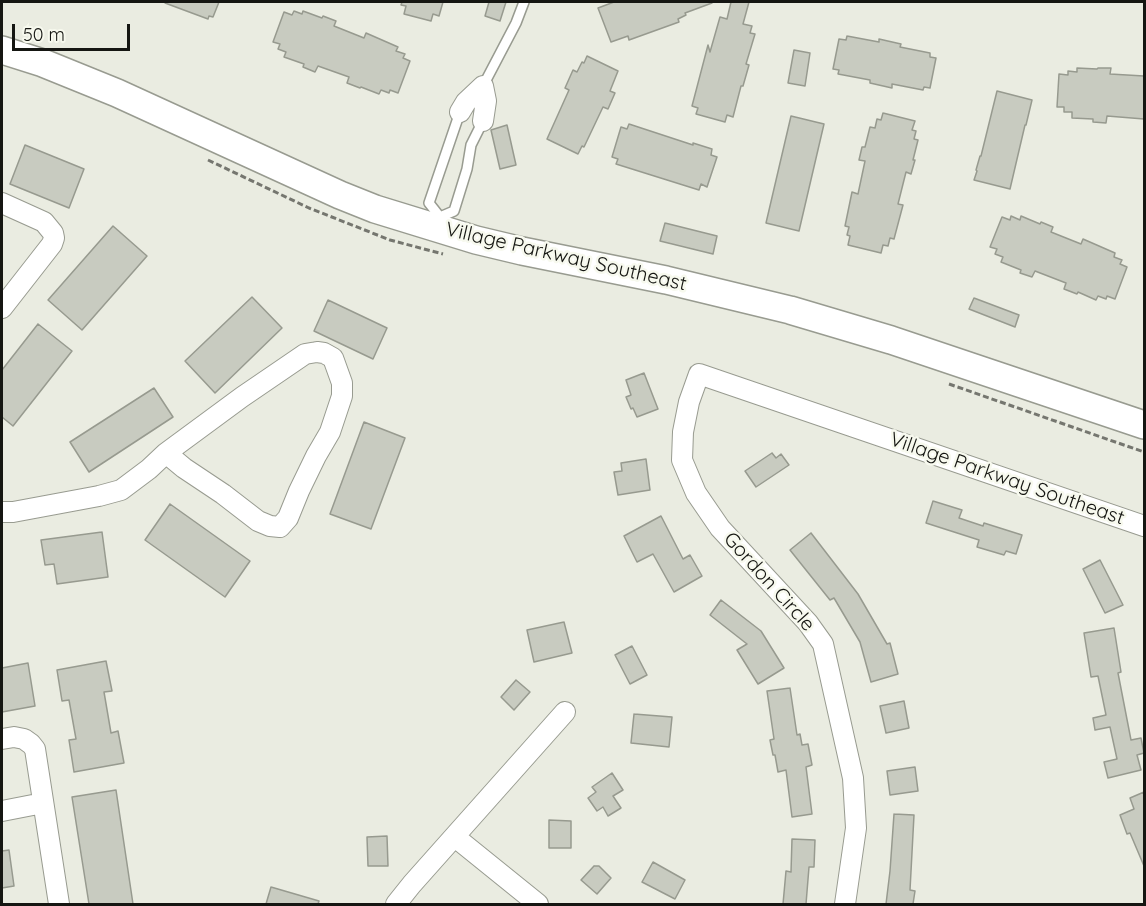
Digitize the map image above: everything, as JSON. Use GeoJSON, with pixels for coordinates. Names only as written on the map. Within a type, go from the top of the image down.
{"type":"FeatureCollection","features":[{"type":"Feature","properties":{"kind":"street","name":"Village Parkway Southeast"},"geometry":{"type":"LineString","coordinates":[[2,50],[43,63],[117,93],[375,209],[438,222],[476,240],[666,280],[790,310],[1144,424]]}},
{"type":"Feature","properties":{"kind":"street"},"geometry":{"type":"LineString","coordinates":[[472,116],[466,102],[483,86]]}},
{"type":"Feature","properties":{"kind":"street"},"geometry":{"type":"LineString","coordinates":[[2,203],[44,222],[53,233],[54,238],[52,244],[2,308]]}},
{"type":"Feature","properties":{"kind":"street"},"geometry":{"type":"LineString","coordinates":[[2,512],[13,512],[122,490],[166,453],[305,354],[324,353],[333,358],[342,383],[342,396],[330,432],[316,456],[288,518],[280,526],[270,526],[258,521],[166,453]]}},
{"type":"Feature","properties":{"kind":"street","name":"Village Parkway Southeast"},"geometry":{"type":"LineString","coordinates":[[699,374],[1144,526]]}},
{"type":"Feature","properties":{"kind":"street","name":"Gordon Circle"},"geometry":{"type":"LineString","coordinates":[[699,374],[689,402],[683,432],[682,460],[696,494],[720,528],[808,623],[823,644],[854,778],[856,828],[845,904]]}},
{"type":"Feature","properties":{"kind":"street"},"geometry":{"type":"LineString","coordinates":[[396,904],[565,712]]}},
{"type":"Feature","properties":{"kind":"street"},"geometry":{"type":"LineString","coordinates":[[2,739],[14,737],[24,739],[35,749],[59,904]]}},
{"type":"Feature","properties":{"kind":"street"},"geometry":{"type":"LineString","coordinates":[[2,811],[43,803]]}},
{"type":"Feature","properties":{"kind":"street"},"geometry":{"type":"LineString","coordinates":[[455,837],[538,904]]}},
{"type":"Feature","properties":{"kind":"lane"},"geometry":{"type":"LineString","coordinates":[[483,86],[524,2]]}},
{"type":"Feature","properties":{"kind":"lane"},"geometry":{"type":"LineString","coordinates":[[472,116],[467,169],[454,211],[438,222],[429,203],[472,116]]}},
{"type":"Feature","properties":{"kind":"building"},"geometry":{"type":"Polygon","coordinates":[[[219,2],[213,17],[209,16],[208,19],[165,3],[219,2]]]}},
{"type":"Feature","properties":{"kind":"building"},"geometry":{"type":"Polygon","coordinates":[[[402,2],[443,2],[439,16],[433,14],[431,21],[404,14],[406,6],[401,5],[402,2]]]}},
{"type":"Feature","properties":{"kind":"building"},"geometry":{"type":"Polygon","coordinates":[[[489,2],[506,2],[500,21],[485,16],[489,2]]]}},
{"type":"Feature","properties":{"kind":"building"},"geometry":{"type":"Polygon","coordinates":[[[614,2],[712,3],[685,13],[686,15],[678,19],[679,22],[629,40],[628,36],[611,42],[598,8],[614,2]]]}},
{"type":"Feature","properties":{"kind":"building"},"geometry":{"type":"Polygon","coordinates":[[[731,2],[749,2],[743,24],[752,26],[750,33],[755,34],[746,64],[749,65],[733,117],[727,115],[725,122],[696,114],[698,108],[692,106],[708,45],[710,52],[720,17],[727,19],[731,2]]]}},
{"type":"Feature","properties":{"kind":"building"},"geometry":{"type":"Polygon","coordinates":[[[294,11],[302,14],[303,11],[322,18],[323,16],[336,21],[334,26],[364,38],[366,33],[398,47],[396,51],[405,54],[403,58],[410,61],[398,93],[381,90],[379,94],[360,88],[347,83],[349,77],[318,66],[315,72],[303,67],[304,64],[284,57],[286,52],[278,49],[280,44],[273,42],[284,12],[292,15],[294,11]]]}},
{"type":"Feature","properties":{"kind":"building"},"geometry":{"type":"Polygon","coordinates":[[[847,36],[879,42],[879,39],[901,44],[900,47],[930,53],[930,57],[936,58],[930,88],[924,87],[923,90],[892,84],[892,88],[870,83],[870,80],[838,74],[839,70],[833,69],[839,39],[846,40],[847,36]]]}},
{"type":"Feature","properties":{"kind":"building"},"geometry":{"type":"Polygon","coordinates":[[[794,50],[810,53],[805,86],[788,83],[794,50]]]}},
{"type":"Feature","properties":{"kind":"building"},"geometry":{"type":"Polygon","coordinates":[[[587,56],[618,71],[610,91],[615,93],[608,109],[603,107],[584,147],[582,146],[578,154],[547,139],[569,90],[565,88],[573,70],[577,72],[587,56]]]}},
{"type":"Feature","properties":{"kind":"building"},"geometry":{"type":"Polygon","coordinates":[[[1077,68],[1111,68],[1110,74],[1144,76],[1144,119],[1107,116],[1106,123],[1093,122],[1093,119],[1072,118],[1072,112],[1064,112],[1064,107],[1057,107],[1059,74],[1068,75],[1068,71],[1077,72],[1077,68]]]}},
{"type":"Feature","properties":{"kind":"building"},"geometry":{"type":"Polygon","coordinates":[[[997,91],[1032,100],[1010,189],[974,180],[997,91]]]}},
{"type":"Feature","properties":{"kind":"building"},"geometry":{"type":"Polygon","coordinates":[[[883,113],[915,121],[912,130],[916,131],[914,139],[918,140],[911,174],[906,172],[898,204],[903,205],[894,239],[890,238],[888,246],[883,245],[881,253],[848,245],[849,227],[845,226],[852,192],[858,194],[865,161],[859,160],[862,147],[865,147],[870,127],[875,128],[877,119],[881,120],[883,113]]]}},
{"type":"Feature","properties":{"kind":"building"},"geometry":{"type":"Polygon","coordinates":[[[791,116],[824,124],[799,231],[766,223],[791,116]]]}},
{"type":"Feature","properties":{"kind":"building"},"geometry":{"type":"Polygon","coordinates":[[[629,124],[712,149],[711,155],[717,157],[707,187],[701,184],[699,190],[616,164],[618,159],[612,157],[621,127],[627,129],[629,124]]]}},
{"type":"Feature","properties":{"kind":"building"},"geometry":{"type":"Polygon","coordinates":[[[507,125],[516,165],[500,169],[491,130],[507,125]]]}},
{"type":"Feature","properties":{"kind":"building"},"geometry":{"type":"Polygon","coordinates":[[[25,145],[84,169],[69,208],[10,184],[25,145]]]}},
{"type":"Feature","properties":{"kind":"building"},"geometry":{"type":"Polygon","coordinates":[[[1011,216],[1020,220],[1021,216],[1040,224],[1041,222],[1053,227],[1051,232],[1081,244],[1083,239],[1115,253],[1114,257],[1122,260],[1120,264],[1127,267],[1115,299],[1098,296],[1096,300],[1078,292],[1077,294],[1064,289],[1066,283],[1035,271],[1032,277],[1001,262],[1003,257],[995,254],[997,249],[990,247],[1002,217],[1010,220],[1011,216]]]}},
{"type":"Feature","properties":{"kind":"building"},"geometry":{"type":"Polygon","coordinates":[[[665,223],[717,236],[713,254],[660,241],[665,223]]]}},
{"type":"Feature","properties":{"kind":"building"},"geometry":{"type":"Polygon","coordinates":[[[113,226],[147,256],[82,330],[48,300],[113,226]]]}},
{"type":"Feature","properties":{"kind":"building"},"geometry":{"type":"Polygon","coordinates":[[[252,297],[282,328],[215,393],[185,361],[252,297]]]}},
{"type":"Feature","properties":{"kind":"building"},"geometry":{"type":"Polygon","coordinates":[[[974,298],[1019,315],[1015,327],[969,309],[974,298]]]}},
{"type":"Feature","properties":{"kind":"building"},"geometry":{"type":"Polygon","coordinates":[[[328,300],[387,328],[373,359],[314,331],[328,300]]]}},
{"type":"Feature","properties":{"kind":"building"},"geometry":{"type":"Polygon","coordinates":[[[38,324],[72,351],[13,426],[2,417],[2,370],[38,324]]]}},
{"type":"Feature","properties":{"kind":"building"},"geometry":{"type":"Polygon","coordinates":[[[644,373],[658,409],[637,417],[626,397],[631,395],[626,380],[644,373]]]}},
{"type":"Feature","properties":{"kind":"building"},"geometry":{"type":"Polygon","coordinates":[[[154,388],[173,417],[89,472],[70,442],[154,388]]]}},
{"type":"Feature","properties":{"kind":"building"},"geometry":{"type":"Polygon","coordinates":[[[364,422],[405,438],[371,529],[330,514],[364,422]]]}},
{"type":"Feature","properties":{"kind":"building"},"geometry":{"type":"Polygon","coordinates":[[[772,453],[776,458],[781,454],[789,465],[756,487],[745,471],[772,453]]]}},
{"type":"Feature","properties":{"kind":"building"},"geometry":{"type":"Polygon","coordinates":[[[646,459],[650,490],[618,495],[614,472],[622,471],[621,463],[646,459]]]}},
{"type":"Feature","properties":{"kind":"building"},"geometry":{"type":"Polygon","coordinates":[[[933,501],[962,510],[959,518],[1022,535],[1016,554],[1006,551],[1004,555],[977,547],[979,540],[926,523],[933,501]]]}},
{"type":"Feature","properties":{"kind":"building"},"geometry":{"type":"Polygon","coordinates":[[[170,504],[250,561],[225,597],[145,540],[170,504]]]}},
{"type":"Feature","properties":{"kind":"building"},"geometry":{"type":"Polygon","coordinates":[[[661,516],[683,559],[690,555],[702,576],[674,592],[653,554],[637,562],[624,536],[661,516]]]}},
{"type":"Feature","properties":{"kind":"building"},"geometry":{"type":"Polygon","coordinates":[[[102,532],[108,577],[57,584],[54,564],[45,565],[41,540],[102,532]]]}},
{"type":"Feature","properties":{"kind":"building"},"geometry":{"type":"Polygon","coordinates":[[[811,533],[858,594],[887,644],[890,643],[898,674],[871,682],[860,642],[834,598],[830,600],[790,550],[811,533]]]}},
{"type":"Feature","properties":{"kind":"building"},"geometry":{"type":"Polygon","coordinates":[[[1100,560],[1123,605],[1105,613],[1083,569],[1100,560]]]}},
{"type":"Feature","properties":{"kind":"building"},"geometry":{"type":"Polygon","coordinates":[[[721,600],[761,631],[784,668],[758,684],[737,650],[747,644],[710,615],[721,600]]]}},
{"type":"Feature","properties":{"kind":"building"},"geometry":{"type":"Polygon","coordinates":[[[564,622],[572,653],[534,662],[527,630],[564,622]]]}},
{"type":"Feature","properties":{"kind":"building"},"geometry":{"type":"Polygon","coordinates":[[[1114,628],[1121,672],[1118,673],[1131,740],[1141,738],[1144,753],[1137,755],[1141,770],[1108,778],[1104,762],[1117,759],[1110,727],[1095,730],[1093,718],[1106,715],[1098,676],[1091,677],[1084,633],[1114,628]]]}},
{"type":"Feature","properties":{"kind":"building"},"geometry":{"type":"Polygon","coordinates":[[[632,646],[647,675],[630,684],[615,655],[632,646]]]}},
{"type":"Feature","properties":{"kind":"building"},"geometry":{"type":"Polygon","coordinates":[[[106,661],[112,691],[104,692],[111,733],[118,731],[124,763],[74,772],[69,740],[76,739],[69,700],[62,701],[57,670],[106,661]]]}},
{"type":"Feature","properties":{"kind":"building"},"geometry":{"type":"Polygon","coordinates":[[[28,663],[35,706],[2,712],[2,668],[28,663]]]}},
{"type":"Feature","properties":{"kind":"building"},"geometry":{"type":"Polygon","coordinates":[[[516,680],[530,692],[514,710],[501,697],[516,680]]]}},
{"type":"Feature","properties":{"kind":"building"},"geometry":{"type":"Polygon","coordinates":[[[790,688],[797,735],[800,734],[802,745],[808,744],[812,765],[806,767],[812,814],[792,817],[786,770],[778,772],[770,740],[774,739],[767,691],[790,688]]]}},
{"type":"Feature","properties":{"kind":"building"},"geometry":{"type":"Polygon","coordinates":[[[904,701],[909,728],[886,733],[880,706],[904,701]]]}},
{"type":"Feature","properties":{"kind":"building"},"geometry":{"type":"Polygon","coordinates":[[[634,714],[672,717],[669,747],[631,743],[634,714]]]}},
{"type":"Feature","properties":{"kind":"building"},"geometry":{"type":"Polygon","coordinates":[[[915,767],[918,791],[890,795],[887,771],[915,767]]]}},
{"type":"Feature","properties":{"kind":"building"},"geometry":{"type":"Polygon","coordinates":[[[612,773],[623,790],[613,796],[621,808],[608,816],[603,807],[597,811],[588,798],[596,792],[592,787],[612,773]]]}},
{"type":"Feature","properties":{"kind":"building"},"geometry":{"type":"Polygon","coordinates":[[[116,790],[133,904],[89,904],[72,797],[116,790]]]}},
{"type":"Feature","properties":{"kind":"building"},"geometry":{"type":"Polygon","coordinates":[[[1144,792],[1144,866],[1120,815],[1134,809],[1130,798],[1144,792]]]}},
{"type":"Feature","properties":{"kind":"building"},"geometry":{"type":"Polygon","coordinates":[[[894,814],[914,815],[910,890],[915,891],[913,904],[886,904],[894,814]]]}},
{"type":"Feature","properties":{"kind":"building"},"geometry":{"type":"Polygon","coordinates":[[[549,820],[571,821],[571,848],[549,848],[549,820]]]}},
{"type":"Feature","properties":{"kind":"building"},"geometry":{"type":"Polygon","coordinates":[[[387,836],[388,866],[368,866],[367,837],[387,836]]]}},
{"type":"Feature","properties":{"kind":"building"},"geometry":{"type":"Polygon","coordinates":[[[792,839],[815,840],[814,867],[809,867],[806,904],[783,904],[786,871],[791,872],[792,839]]]}},
{"type":"Feature","properties":{"kind":"building"},"geometry":{"type":"Polygon","coordinates":[[[9,850],[14,886],[2,888],[2,851],[9,850]]]}},
{"type":"Feature","properties":{"kind":"building"},"geometry":{"type":"Polygon","coordinates":[[[653,862],[685,880],[675,899],[642,882],[653,862]]]}},
{"type":"Feature","properties":{"kind":"building"},"geometry":{"type":"Polygon","coordinates":[[[594,866],[599,866],[611,878],[597,894],[581,880],[594,866]]]}},
{"type":"Feature","properties":{"kind":"building"},"geometry":{"type":"Polygon","coordinates":[[[271,887],[319,901],[318,904],[266,904],[271,887]]]}}]}
